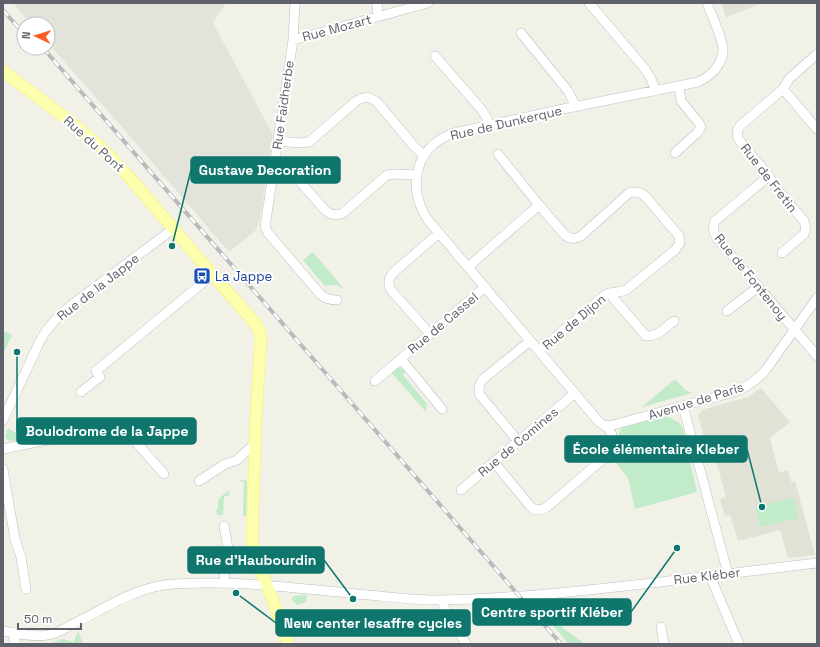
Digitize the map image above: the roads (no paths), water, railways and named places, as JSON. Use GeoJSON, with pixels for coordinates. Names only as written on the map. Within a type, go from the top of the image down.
{"type":"FeatureCollection","features":[{"type":"Feature","properties":{"kind":"main road","name":"Rue du Pont"},"geometry":{"type":"LineString","coordinates":[[3,71],[70,121],[116,163],[254,322],[259,330],[261,344],[255,447],[252,541],[254,553],[267,584],[288,644]]}},
{"type":"Feature","properties":{"kind":"street","name":"Rue Faidherbe"},"geometry":{"type":"LineString","coordinates":[[295,3],[292,40],[265,221],[266,230],[321,295],[329,300],[337,300]]}},
{"type":"Feature","properties":{"kind":"street"},"geometry":{"type":"LineString","coordinates":[[377,3],[378,17]]}},
{"type":"Feature","properties":{"kind":"street","name":"Rue Mozart"},"geometry":{"type":"LineString","coordinates":[[292,40],[428,3]]}},
{"type":"Feature","properties":{"kind":"street"},"geometry":{"type":"LineString","coordinates":[[589,3],[645,69],[656,91]]}},
{"type":"Feature","properties":{"kind":"street","name":"Rue de Dunkerque"},"geometry":{"type":"LineString","coordinates":[[606,426],[599,422],[428,220],[419,204],[416,192],[419,166],[431,146],[448,134],[703,80],[716,70],[723,51],[722,43],[707,3]]}},
{"type":"Feature","properties":{"kind":"street"},"geometry":{"type":"LineString","coordinates":[[521,33],[568,91],[576,107]]}},
{"type":"Feature","properties":{"kind":"street","name":"Rue de Fretin"},"geometry":{"type":"LineString","coordinates":[[782,253],[804,234],[804,221],[739,140],[737,133],[741,125],[783,89],[789,79],[817,54]]}},
{"type":"Feature","properties":{"kind":"street"},"geometry":{"type":"LineString","coordinates":[[435,56],[481,109],[487,118],[489,125]]}},
{"type":"Feature","properties":{"kind":"street"},"geometry":{"type":"LineString","coordinates":[[675,153],[698,132],[701,127],[700,123],[681,101],[679,86]]}},
{"type":"Feature","properties":{"kind":"street"},"geometry":{"type":"LineString","coordinates":[[783,89],[817,129]]}},
{"type":"Feature","properties":{"kind":"street"},"geometry":{"type":"LineString","coordinates":[[278,140],[299,143],[309,142],[355,102],[367,97],[372,98],[377,102],[424,156]]}},
{"type":"Feature","properties":{"kind":"street"},"geometry":{"type":"LineString","coordinates":[[498,154],[568,237],[579,238],[633,192],[639,192],[646,196],[679,236],[680,243],[675,250],[626,290],[623,292],[609,293]]}},
{"type":"Feature","properties":{"kind":"street"},"geometry":{"type":"LineString","coordinates":[[274,166],[293,174],[326,212],[334,215],[339,215],[343,212],[387,175],[417,175]]}},
{"type":"Feature","properties":{"kind":"street","name":"Rue de Fontenoy"},"geometry":{"type":"LineString","coordinates":[[769,176],[715,221],[713,228],[714,233],[817,356]]}},
{"type":"Feature","properties":{"kind":"street"},"geometry":{"type":"LineString","coordinates":[[468,267],[540,205]]}},
{"type":"Feature","properties":{"kind":"street","name":"Rue de la Jappe"},"geometry":{"type":"LineString","coordinates":[[3,420],[40,341],[46,330],[55,319],[70,306],[174,229]]}},
{"type":"Feature","properties":{"kind":"street"},"geometry":{"type":"LineString","coordinates":[[430,334],[391,290],[388,282],[389,278],[395,271],[439,233]]}},
{"type":"Feature","properties":{"kind":"street"},"geometry":{"type":"LineString","coordinates":[[82,392],[100,376],[96,372],[212,275]]}},
{"type":"Feature","properties":{"kind":"street","name":"Rue de Cassel"},"geometry":{"type":"LineString","coordinates":[[375,381],[485,287]]}},
{"type":"Feature","properties":{"kind":"street"},"geometry":{"type":"LineString","coordinates":[[727,311],[758,287]]}},
{"type":"Feature","properties":{"kind":"street"},"geometry":{"type":"LineString","coordinates":[[609,293],[646,336],[655,336],[674,321]]}},
{"type":"Feature","properties":{"kind":"street","name":"Rue de Dijon"},"geometry":{"type":"LineString","coordinates":[[539,351],[602,297],[609,293]]}},
{"type":"Feature","properties":{"kind":"street","name":"Avenue de Paris"},"geometry":{"type":"LineString","coordinates":[[606,426],[734,392],[746,387],[757,380],[765,372],[817,298]]}},
{"type":"Feature","properties":{"kind":"street"},"geometry":{"type":"LineString","coordinates":[[518,441],[480,395],[479,388],[483,379],[530,341]]}},
{"type":"Feature","properties":{"kind":"street","name":"Rue de Cassel"},"geometry":{"type":"LineString","coordinates":[[401,359],[442,409]]}},
{"type":"Feature","properties":{"kind":"street","name":"Rue de Comines"},"geometry":{"type":"LineString","coordinates":[[461,490],[575,393]]}},
{"type":"Feature","properties":{"kind":"street"},"geometry":{"type":"LineString","coordinates":[[683,406],[728,574]]}},
{"type":"Feature","properties":{"kind":"street"},"geometry":{"type":"LineString","coordinates":[[494,462],[531,508],[535,510],[542,510],[548,507],[612,452],[614,447],[613,440],[606,426]]}},
{"type":"Feature","properties":{"kind":"street"},"geometry":{"type":"LineString","coordinates":[[3,449],[106,428],[118,428],[128,433],[164,474]]}},
{"type":"Feature","properties":{"kind":"street"},"geometry":{"type":"LineString","coordinates":[[199,481],[225,464],[237,460],[250,448],[255,447]]}},
{"type":"Feature","properties":{"kind":"street"},"geometry":{"type":"LineString","coordinates":[[3,469],[15,539],[21,557],[26,590]]}},
{"type":"Feature","properties":{"kind":"street"},"geometry":{"type":"LineString","coordinates":[[224,526],[229,554],[224,565],[225,583]]}},
{"type":"Feature","properties":{"kind":"street","name":"Rue Kléber"},"geometry":{"type":"LineString","coordinates":[[8,632],[42,636],[53,634],[128,595],[156,586],[173,584],[267,584],[400,598],[442,600],[586,590],[817,563]]}},
{"type":"Feature","properties":{"kind":"street"},"geometry":{"type":"LineString","coordinates":[[710,576],[739,644]]}},
{"type":"Feature","properties":{"kind":"street"},"geometry":{"type":"LineString","coordinates":[[442,600],[444,607],[466,644]]}},
{"type":"Feature","properties":{"kind":"street"},"geometry":{"type":"LineString","coordinates":[[661,627],[664,644]]}},
{"type":"Feature","properties":{"kind":"street"},"geometry":{"type":"LineString","coordinates":[[8,632],[16,644]]}},
{"type":"Feature","properties":{"kind":"railway"},"geometry":{"type":"LineString","coordinates":[[3,10],[16,25]]}},
{"type":"Feature","properties":{"kind":"railway"},"geometry":{"type":"LineString","coordinates":[[50,56],[561,644]]}},
{"type":"Feature","properties":{"kind":"place","name":"Gustave Decoration"},"geometry":{"type":"Point","coordinates":[172,246]}},
{"type":"Feature","properties":{"kind":"place","name":"La Jappe"},"geometry":{"type":"Point","coordinates":[202,276]}},
{"type":"Feature","properties":{"kind":"place","name":"Boulodrome de la Jappe"},"geometry":{"type":"Point","coordinates":[17,352]}},
{"type":"Feature","properties":{"kind":"place","name":"École élémentaire Kleber"},"geometry":{"type":"Point","coordinates":[762,507]}},
{"type":"Feature","properties":{"kind":"place","name":"Centre sportif Kléber"},"geometry":{"type":"Point","coordinates":[677,548]}},
{"type":"Feature","properties":{"kind":"place","name":"New center lesaffre cycles"},"geometry":{"type":"Point","coordinates":[236,593]}},
{"type":"Feature","properties":{"kind":"place","name":"Rue d'Haubourdin"},"geometry":{"type":"Point","coordinates":[353,599]}}]}
